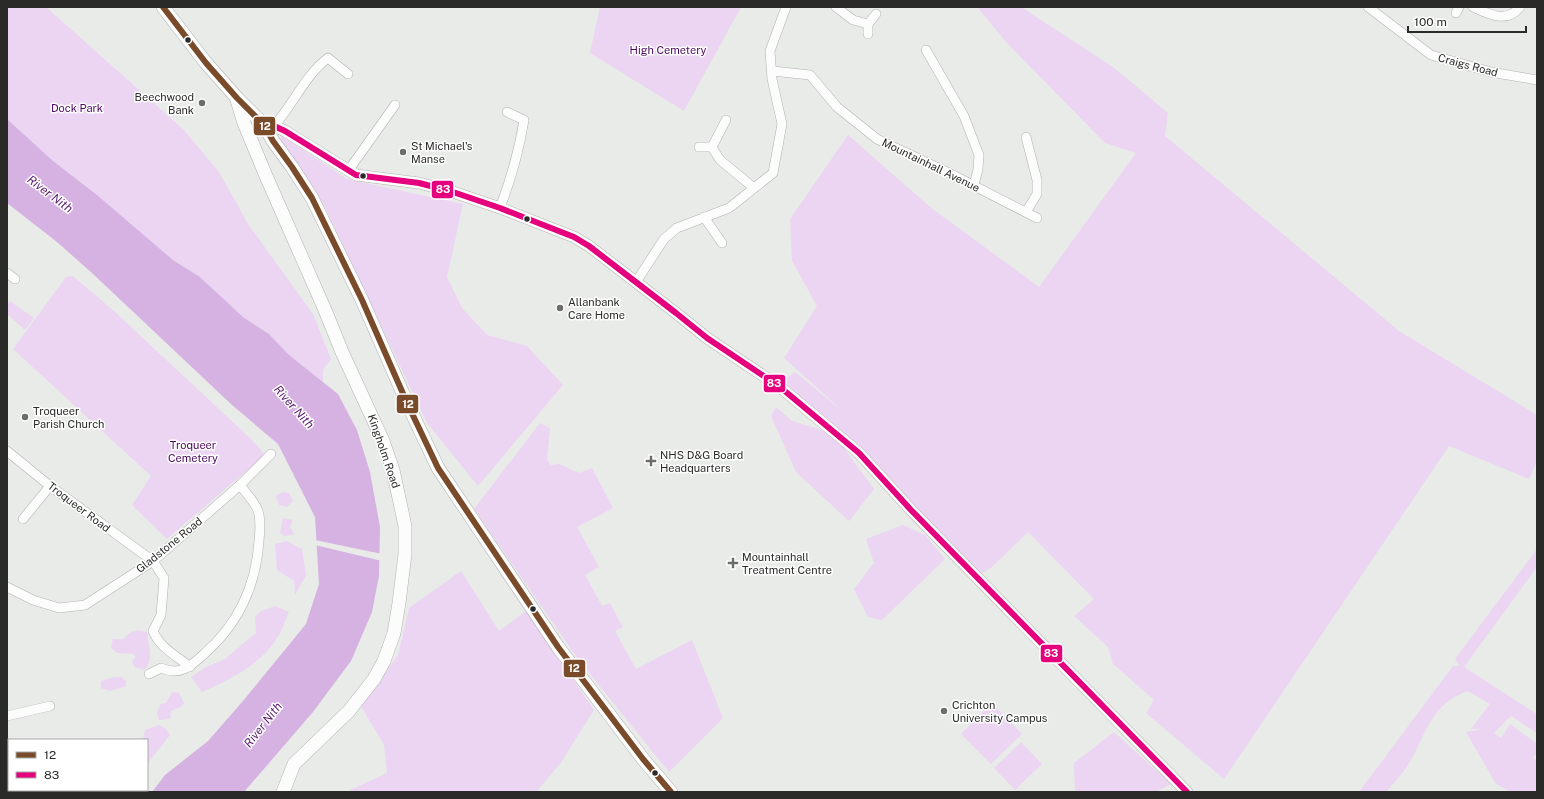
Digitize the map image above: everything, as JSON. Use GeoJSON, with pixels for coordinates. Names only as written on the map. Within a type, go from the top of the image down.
{"type":"FeatureCollection","features":[{"type":"Feature","properties":{"kind":"main road"},"geometry":{"type":"LineString","coordinates":[[163,7],[206,63],[236,98],[269,125],[273,141],[312,198],[362,300],[408,405],[438,468],[558,647],[643,759],[671,792]]}},
{"type":"Feature","properties":{"kind":"main road","name":"Kingholm Road"},"geometry":{"type":"LineString","coordinates":[[236,98],[244,123],[266,176],[326,310],[342,352],[383,441],[393,470],[406,526],[405,554],[399,603],[394,633],[384,661],[374,679],[349,711],[294,764],[283,792]]}},
{"type":"Feature","properties":{"kind":"street"},"geometry":{"type":"LineString","coordinates":[[636,282],[664,238],[677,228],[729,208],[773,173],[782,124],[772,71],[770,51],[786,7]]}},
{"type":"Feature","properties":{"kind":"street"},"geometry":{"type":"LineString","coordinates":[[836,7],[853,20],[868,24]]}},
{"type":"Feature","properties":{"kind":"street","name":"Craigs Road"},"geometry":{"type":"LineString","coordinates":[[1368,7],[1431,55],[1491,72],[1537,80]]}},
{"type":"Feature","properties":{"kind":"street"},"geometry":{"type":"LineString","coordinates":[[1473,7],[1496,17],[1513,14],[1520,7]]}},
{"type":"Feature","properties":{"kind":"street"},"geometry":{"type":"LineString","coordinates":[[868,34],[868,24],[876,14]]}},
{"type":"Feature","properties":{"kind":"street"},"geometry":{"type":"LineString","coordinates":[[926,50],[964,116],[979,154],[978,169],[974,185]]}},
{"type":"Feature","properties":{"kind":"street"},"geometry":{"type":"LineString","coordinates":[[348,74],[328,58],[311,76],[293,103],[269,125],[285,131],[348,172],[356,175],[419,183],[500,208],[574,237],[589,246],[707,338],[780,387],[859,453],[911,510],[1187,792]]}},
{"type":"Feature","properties":{"kind":"street","name":"Mountainhall Avenue"},"geometry":{"type":"LineString","coordinates":[[772,71],[810,75],[837,107],[877,139],[974,185],[1037,218]]}},
{"type":"Feature","properties":{"kind":"street"},"geometry":{"type":"LineString","coordinates":[[348,172],[395,106]]}},
{"type":"Feature","properties":{"kind":"street"},"geometry":{"type":"LineString","coordinates":[[500,208],[512,174],[520,144],[524,120],[507,112]]}},
{"type":"Feature","properties":{"kind":"street"},"geometry":{"type":"LineString","coordinates":[[712,148],[726,120]]}},
{"type":"Feature","properties":{"kind":"street"},"geometry":{"type":"LineString","coordinates":[[1026,137],[1038,180],[1037,194],[1026,212]]}},
{"type":"Feature","properties":{"kind":"street"},"geometry":{"type":"LineString","coordinates":[[699,147],[712,148]]}},
{"type":"Feature","properties":{"kind":"street"},"geometry":{"type":"LineString","coordinates":[[712,148],[720,160],[754,188]]}},
{"type":"Feature","properties":{"kind":"street"},"geometry":{"type":"LineString","coordinates":[[704,217],[722,243]]}},
{"type":"Feature","properties":{"kind":"street"},"geometry":{"type":"LineString","coordinates":[[7,273],[15,279]]}},
{"type":"Feature","properties":{"kind":"street","name":"Troqueer Road"},"geometry":{"type":"LineString","coordinates":[[7,451],[50,486],[153,561]]}},
{"type":"Feature","properties":{"kind":"street","name":"Gladstone Road"},"geometry":{"type":"LineString","coordinates":[[7,587],[33,600],[59,608],[84,605],[153,561],[240,485],[272,454]]}},
{"type":"Feature","properties":{"kind":"street"},"geometry":{"type":"LineString","coordinates":[[149,674],[161,668],[179,672],[190,667],[218,642],[234,620],[247,596],[255,574],[260,530],[258,510],[240,485]]}},
{"type":"Feature","properties":{"kind":"street"},"geometry":{"type":"LineString","coordinates":[[23,519],[50,486]]}},
{"type":"Feature","properties":{"kind":"street"},"geometry":{"type":"LineString","coordinates":[[153,561],[164,578],[162,615],[154,631],[156,639],[170,653],[190,667]]}},
{"type":"Feature","properties":{"kind":"street"},"geometry":{"type":"LineString","coordinates":[[7,716],[50,706]]}},
{"type":"Feature","properties":{"kind":"green space","name":"Dock Park"},"geometry":{"type":"Polygon","coordinates":[[[7,7],[46,7],[184,130],[219,172],[248,224],[313,314],[331,359],[323,370],[323,382],[289,355],[269,334],[243,317],[200,277],[173,260],[97,195],[52,160],[7,119],[7,7]]]}},
{"type":"Feature","properties":{"kind":"green space","name":"High Cemetery"},"geometry":{"type":"Polygon","coordinates":[[[600,7],[741,7],[684,111],[590,53],[600,7]]]}},
{"type":"Feature","properties":{"kind":"green space"},"geometry":{"type":"Polygon","coordinates":[[[977,7],[1021,7],[1113,67],[1168,113],[1165,136],[1399,331],[1537,415],[1537,461],[1529,479],[1449,446],[1224,779],[1146,713],[1154,700],[1113,664],[1108,647],[1074,616],[1094,599],[1028,532],[992,567],[980,575],[852,440],[780,383],[795,372],[845,413],[784,358],[817,306],[792,261],[790,219],[848,135],[930,207],[1039,287],[1136,153],[1105,143],[1008,44],[977,7]]]}},
{"type":"Feature","properties":{"kind":"green space"},"geometry":{"type":"Polygon","coordinates":[[[282,136],[347,179],[463,204],[447,277],[462,308],[487,335],[527,346],[563,385],[478,486],[427,423],[324,205],[280,139],[282,136]]]}},
{"type":"Feature","properties":{"kind":"green space","name":"Troqueer Cemetery"},"geometry":{"type":"Polygon","coordinates":[[[73,276],[115,312],[252,440],[265,455],[167,539],[132,505],[151,476],[13,349],[66,277],[73,276]]]}},
{"type":"Feature","properties":{"kind":"green space"},"geometry":{"type":"Polygon","coordinates":[[[10,301],[34,318],[25,330],[7,314],[7,304],[10,301]]]}},
{"type":"Feature","properties":{"kind":"green space"},"geometry":{"type":"Polygon","coordinates":[[[776,407],[792,421],[834,435],[874,489],[849,521],[796,472],[771,416],[776,407]]]}},
{"type":"Feature","properties":{"kind":"green space"},"geometry":{"type":"Polygon","coordinates":[[[540,423],[550,428],[547,459],[551,465],[559,464],[579,473],[592,468],[613,508],[577,527],[599,567],[585,575],[602,606],[610,603],[623,627],[615,631],[636,669],[692,640],[723,718],[669,772],[578,659],[474,509],[540,423]]]}},
{"type":"Feature","properties":{"kind":"green space"},"geometry":{"type":"Polygon","coordinates":[[[282,492],[289,493],[293,501],[287,507],[279,505],[276,496],[282,492]]]}},
{"type":"Feature","properties":{"kind":"green space"},"geometry":{"type":"Polygon","coordinates":[[[283,518],[293,520],[290,527],[294,534],[285,536],[280,533],[283,518]]]}},
{"type":"Feature","properties":{"kind":"green space"},"geometry":{"type":"Polygon","coordinates":[[[903,525],[925,535],[945,559],[882,620],[868,617],[854,589],[874,563],[866,539],[903,525]]]}},
{"type":"Feature","properties":{"kind":"green space"},"geometry":{"type":"Polygon","coordinates":[[[286,541],[302,549],[306,575],[295,595],[294,581],[277,570],[275,544],[286,541]]]}},
{"type":"Feature","properties":{"kind":"green space"},"geometry":{"type":"Polygon","coordinates":[[[1537,549],[1537,567],[1464,667],[1537,714],[1537,733],[1511,716],[1494,733],[1501,738],[1510,724],[1537,744],[1537,752],[1533,758],[1537,761],[1537,792],[1511,792],[1496,784],[1466,732],[1482,729],[1471,729],[1490,704],[1468,691],[1455,697],[1437,712],[1430,722],[1408,765],[1386,792],[1359,792],[1453,666],[1460,666],[1455,659],[1537,549]]]}},
{"type":"Feature","properties":{"kind":"green space"},"geometry":{"type":"Polygon","coordinates":[[[461,571],[499,631],[526,611],[594,710],[560,764],[536,792],[346,792],[387,773],[384,745],[361,706],[398,655],[409,608],[461,571]]]}},
{"type":"Feature","properties":{"kind":"green space"},"geometry":{"type":"Polygon","coordinates":[[[275,606],[289,612],[272,645],[245,670],[202,692],[191,677],[206,667],[225,659],[256,633],[255,617],[261,611],[275,606]]]}},
{"type":"Feature","properties":{"kind":"green space"},"geometry":{"type":"Polygon","coordinates":[[[138,630],[147,632],[150,657],[144,670],[135,667],[132,662],[135,657],[134,654],[117,653],[111,648],[113,639],[123,639],[131,632],[138,630]]]}},
{"type":"Feature","properties":{"kind":"green space"},"geometry":{"type":"Polygon","coordinates":[[[121,677],[126,681],[126,686],[110,691],[101,688],[101,681],[121,677]]]}},
{"type":"Feature","properties":{"kind":"green space"},"geometry":{"type":"Polygon","coordinates":[[[172,692],[179,693],[184,703],[181,707],[171,711],[170,719],[159,720],[157,713],[160,704],[166,703],[172,692]]]}},
{"type":"Feature","properties":{"kind":"green space"},"geometry":{"type":"Polygon","coordinates":[[[992,703],[1022,734],[991,764],[961,734],[992,703]]]}},
{"type":"Feature","properties":{"kind":"green space"},"geometry":{"type":"Polygon","coordinates":[[[159,725],[166,729],[170,735],[148,763],[148,739],[143,739],[145,730],[159,725]]]}},
{"type":"Feature","properties":{"kind":"green space"},"geometry":{"type":"Polygon","coordinates":[[[1114,732],[1171,784],[1155,792],[1075,792],[1074,763],[1114,732]]]}},
{"type":"Feature","properties":{"kind":"green space"},"geometry":{"type":"Polygon","coordinates":[[[1021,742],[1042,764],[1015,790],[994,768],[1021,742]]]}},
{"type":"Feature","properties":{"kind":"water","name":"River Nith"},"geometry":{"type":"Polygon","coordinates":[[[7,119],[52,160],[97,195],[173,260],[200,277],[243,317],[269,334],[289,355],[338,394],[357,430],[370,472],[380,527],[379,576],[372,612],[351,661],[313,712],[244,792],[152,792],[165,775],[208,741],[306,624],[319,584],[315,517],[278,444],[232,405],[92,273],[57,242],[7,203],[7,119]]]}},
{"type":"Feature","properties":{"kind":"pier"},"geometry":{"type":"Polygon","coordinates":[[[315,540],[382,554],[382,561],[315,545],[315,540]]]}},
{"type":"Feature","properties":{"kind":"transit line","name":"12"},"geometry":{"type":"LineString","coordinates":[[163,7],[206,63],[237,98],[264,125],[273,141],[292,167],[312,198],[362,300],[408,405],[438,468],[558,647],[643,759],[671,792]]}},
{"type":"Feature","properties":{"kind":"transit line","name":"83"},"geometry":{"type":"LineString","coordinates":[[264,125],[274,126],[285,131],[356,175],[419,183],[450,191],[500,208],[574,237],[589,246],[707,338],[780,387],[859,453],[911,510],[1187,792]]}},
{"type":"Feature","properties":{"kind":"place","name":"Beechwood Bank"},"geometry":{"type":"Point","coordinates":[202,103]}},
{"type":"Feature","properties":{"kind":"place","name":"St Michael's Manse"},"geometry":{"type":"Point","coordinates":[403,152]}},
{"type":"Feature","properties":{"kind":"place","name":"Allanbank Care Home"},"geometry":{"type":"Point","coordinates":[560,308]}},
{"type":"Feature","properties":{"kind":"place","name":"Troqueer Parish Church"},"geometry":{"type":"Point","coordinates":[25,417]}},
{"type":"Feature","properties":{"kind":"place","name":"NHS D&G Board Headquarters"},"geometry":{"type":"Point","coordinates":[651,461]}},
{"type":"Feature","properties":{"kind":"place","name":"Mountainhall Treatment Centre"},"geometry":{"type":"Point","coordinates":[733,563]}},
{"type":"Feature","properties":{"kind":"place","name":"Crichton University Campus"},"geometry":{"type":"Point","coordinates":[944,711]}}]}
